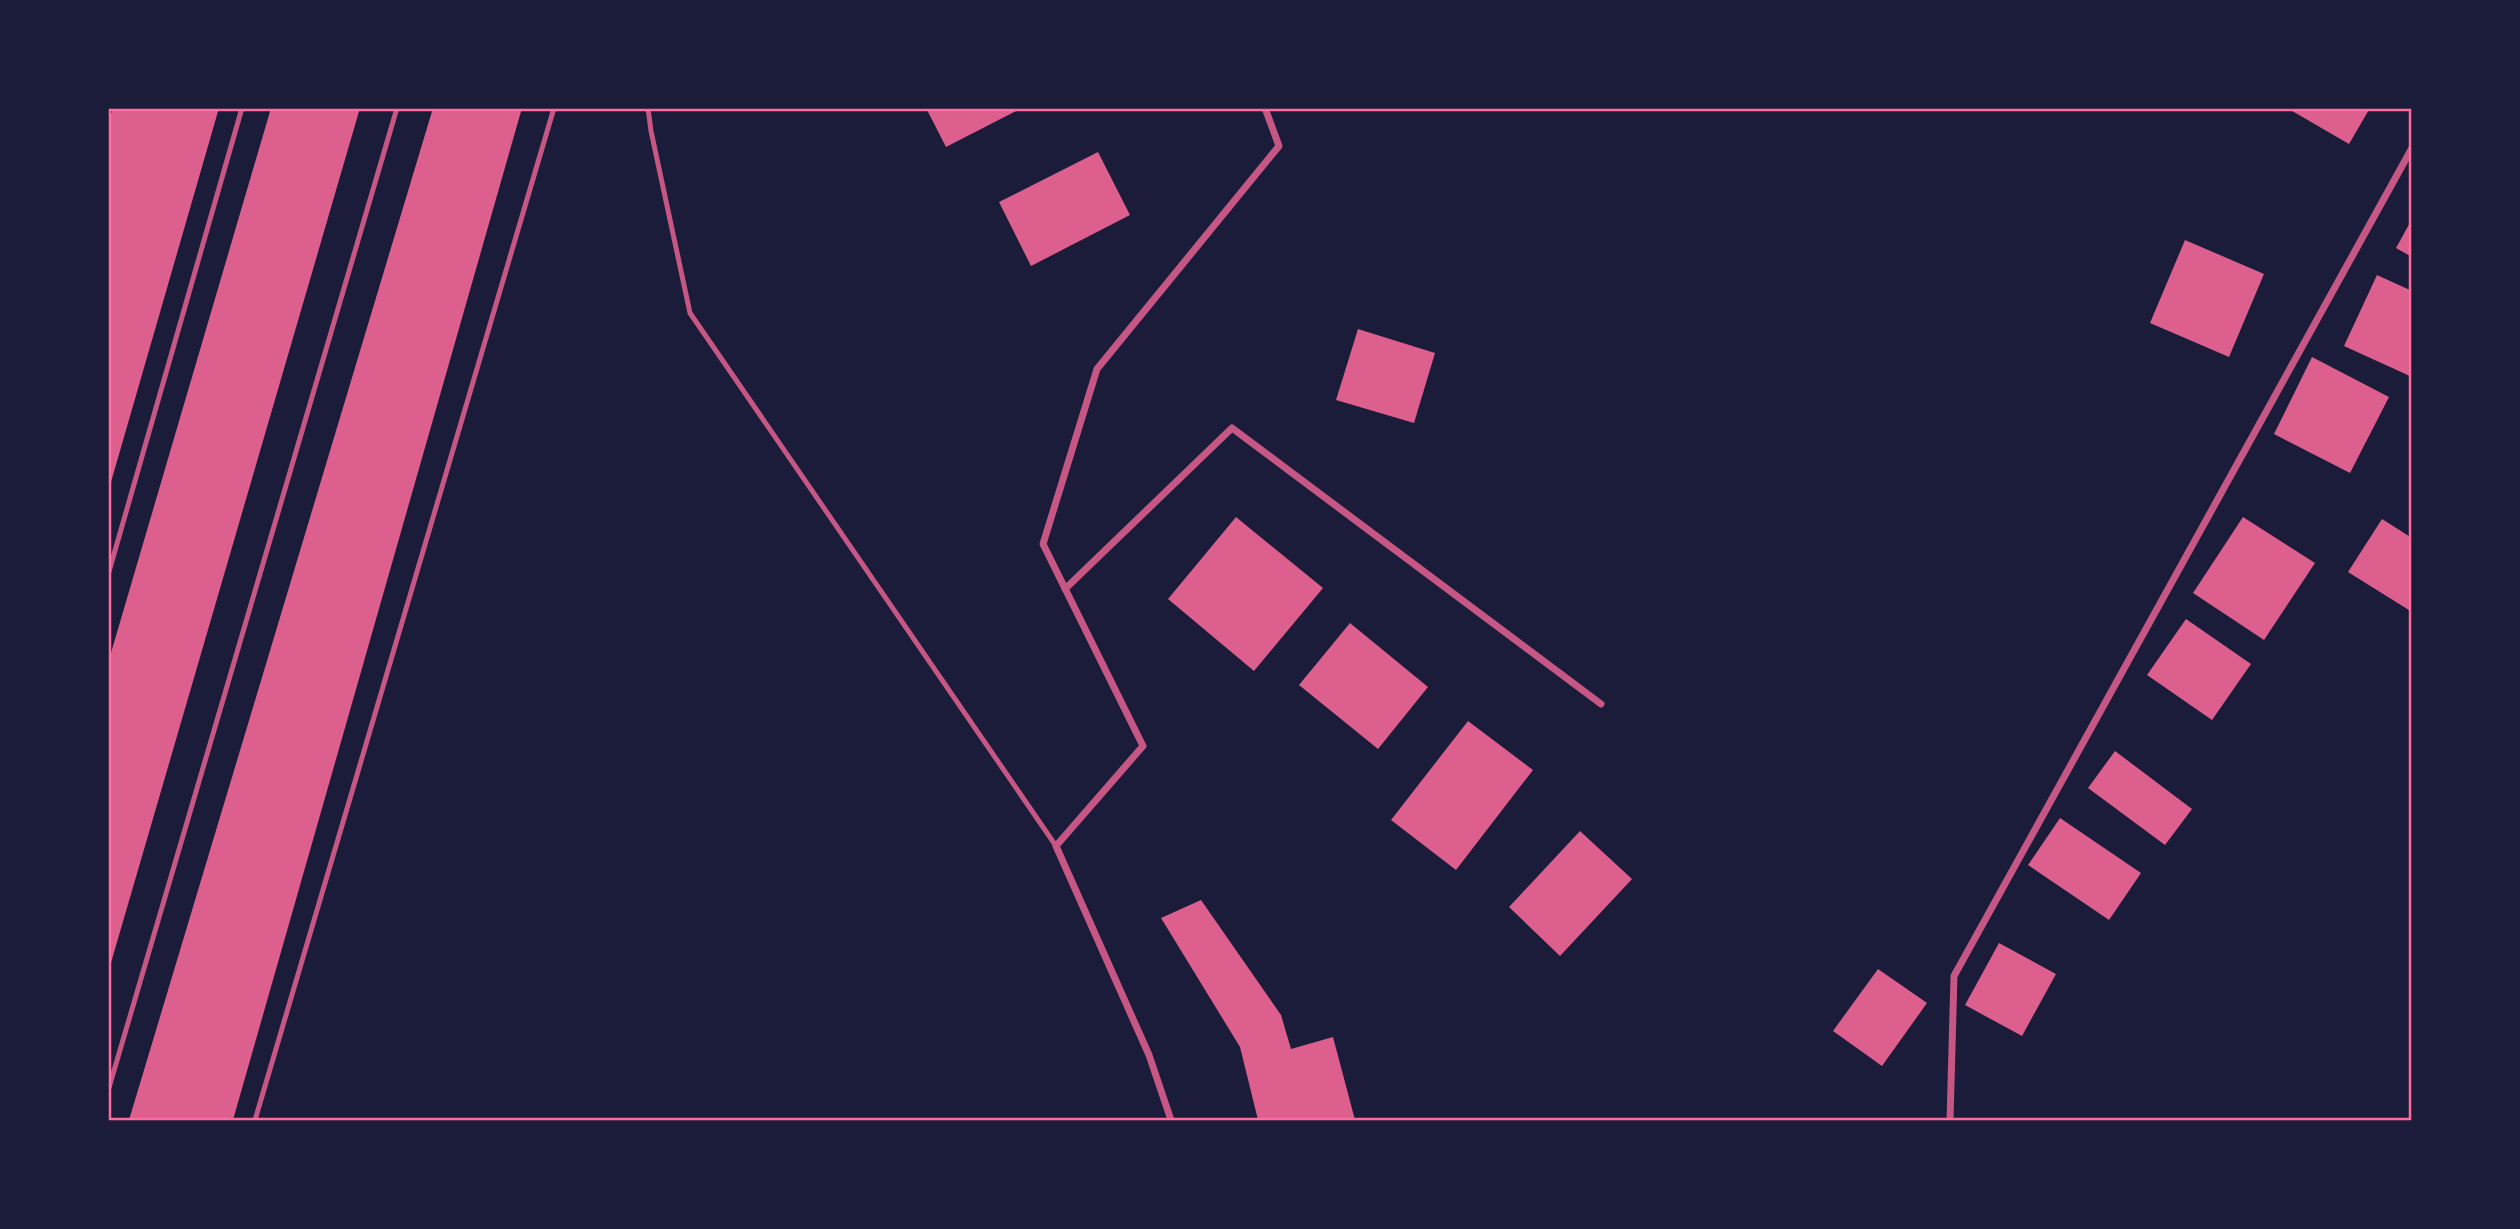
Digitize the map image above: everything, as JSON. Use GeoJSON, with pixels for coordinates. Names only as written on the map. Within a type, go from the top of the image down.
{"type":"FeatureCollection","features":[{"type":"Feature","properties":{"kind":"street"},"geometry":{"type":"LineString","coordinates":[[1171,1121],[1149,1055],[1056,846],[1143,746],[1043,544],[1097,369],[1279,146],[1265,108]]}},
{"type":"Feature","properties":{"kind":"street"},"geometry":{"type":"LineString","coordinates":[[1950,1121],[1954,976],[2412,148]]}},
{"type":"Feature","properties":{"kind":"street"},"geometry":{"type":"LineString","coordinates":[[1065,589],[1232,428],[1601,704]]}},
{"type":"Feature","properties":{"kind":"lane"},"geometry":{"type":"LineString","coordinates":[[108,575],[242,108]]}},
{"type":"Feature","properties":{"kind":"lane"},"geometry":{"type":"LineString","coordinates":[[108,1091],[397,108]]}},
{"type":"Feature","properties":{"kind":"lane"},"geometry":{"type":"LineString","coordinates":[[255,1121],[554,108]]}},
{"type":"Feature","properties":{"kind":"lane"},"geometry":{"type":"LineString","coordinates":[[648,108],[650,131],[690,313],[1056,846]]}},
{"type":"Feature","properties":{"kind":"building"},"geometry":{"type":"Polygon","coordinates":[[[113,108],[219,108],[109,489],[108,124],[113,108]]]}},
{"type":"Feature","properties":{"kind":"building"},"geometry":{"type":"Polygon","coordinates":[[[271,108],[360,108],[108,973],[108,663],[271,108]]]}},
{"type":"Feature","properties":{"kind":"building"},"geometry":{"type":"Polygon","coordinates":[[[433,108],[522,108],[233,1120],[129,1120],[433,108]]]}},
{"type":"Feature","properties":{"kind":"building"},"geometry":{"type":"Polygon","coordinates":[[[926,108],[1022,108],[946,147],[926,108]]]}},
{"type":"Feature","properties":{"kind":"building"},"geometry":{"type":"Polygon","coordinates":[[[2287,108],[2370,108],[2349,144],[2287,108]]]}},
{"type":"Feature","properties":{"kind":"building"},"geometry":{"type":"Polygon","coordinates":[[[1098,152],[1130,215],[1031,266],[999,202],[1098,152]]]}},
{"type":"Feature","properties":{"kind":"building"},"geometry":{"type":"Polygon","coordinates":[[[2412,219],[2412,257],[2396,248],[2412,219]]]}},
{"type":"Feature","properties":{"kind":"building"},"geometry":{"type":"Polygon","coordinates":[[[2185,240],[2264,274],[2229,357],[2150,323],[2185,240]]]}},
{"type":"Feature","properties":{"kind":"building"},"geometry":{"type":"Polygon","coordinates":[[[2377,275],[2412,291],[2412,377],[2344,346],[2377,275]]]}},
{"type":"Feature","properties":{"kind":"building"},"geometry":{"type":"Polygon","coordinates":[[[1358,329],[1435,353],[1414,423],[1336,400],[1358,329]]]}},
{"type":"Feature","properties":{"kind":"building"},"geometry":{"type":"Polygon","coordinates":[[[2312,357],[2389,397],[2350,473],[2274,434],[2312,357]]]}},
{"type":"Feature","properties":{"kind":"building"},"geometry":{"type":"Polygon","coordinates":[[[1236,517],[1323,588],[1254,671],[1168,599],[1236,517]]]}},
{"type":"Feature","properties":{"kind":"building"},"geometry":{"type":"Polygon","coordinates":[[[2243,517],[2315,563],[2264,640],[2193,593],[2243,517]]]}},
{"type":"Feature","properties":{"kind":"building"},"geometry":{"type":"Polygon","coordinates":[[[2382,519],[2412,538],[2412,612],[2348,572],[2382,519]]]}},
{"type":"Feature","properties":{"kind":"building"},"geometry":{"type":"Polygon","coordinates":[[[2186,619],[2251,664],[2212,720],[2147,675],[2186,619]]]}},
{"type":"Feature","properties":{"kind":"building"},"geometry":{"type":"Polygon","coordinates":[[[1350,623],[1428,687],[1378,749],[1299,685],[1350,623]]]}},
{"type":"Feature","properties":{"kind":"building"},"geometry":{"type":"Polygon","coordinates":[[[1468,721],[1533,770],[1456,870],[1391,820],[1468,721]]]}},
{"type":"Feature","properties":{"kind":"building"},"geometry":{"type":"Polygon","coordinates":[[[2115,751],[2192,809],[2165,845],[2088,788],[2115,751]]]}},
{"type":"Feature","properties":{"kind":"building"},"geometry":{"type":"Polygon","coordinates":[[[2060,818],[2141,873],[2109,920],[2028,865],[2060,818]]]}},
{"type":"Feature","properties":{"kind":"building"},"geometry":{"type":"Polygon","coordinates":[[[1580,831],[1632,879],[1560,956],[1509,907],[1580,831]]]}},
{"type":"Feature","properties":{"kind":"building"},"geometry":{"type":"Polygon","coordinates":[[[1201,900],[1281,1015],[1291,1049],[1333,1037],[1355,1120],[1258,1120],[1240,1047],[1161,918],[1201,900]]]}},
{"type":"Feature","properties":{"kind":"building"},"geometry":{"type":"Polygon","coordinates":[[[1999,943],[2056,974],[2022,1036],[1965,1005],[1999,943]]]}},
{"type":"Feature","properties":{"kind":"building"},"geometry":{"type":"Polygon","coordinates":[[[1878,969],[1927,1003],[1882,1066],[1833,1031],[1878,969]]]}}]}
